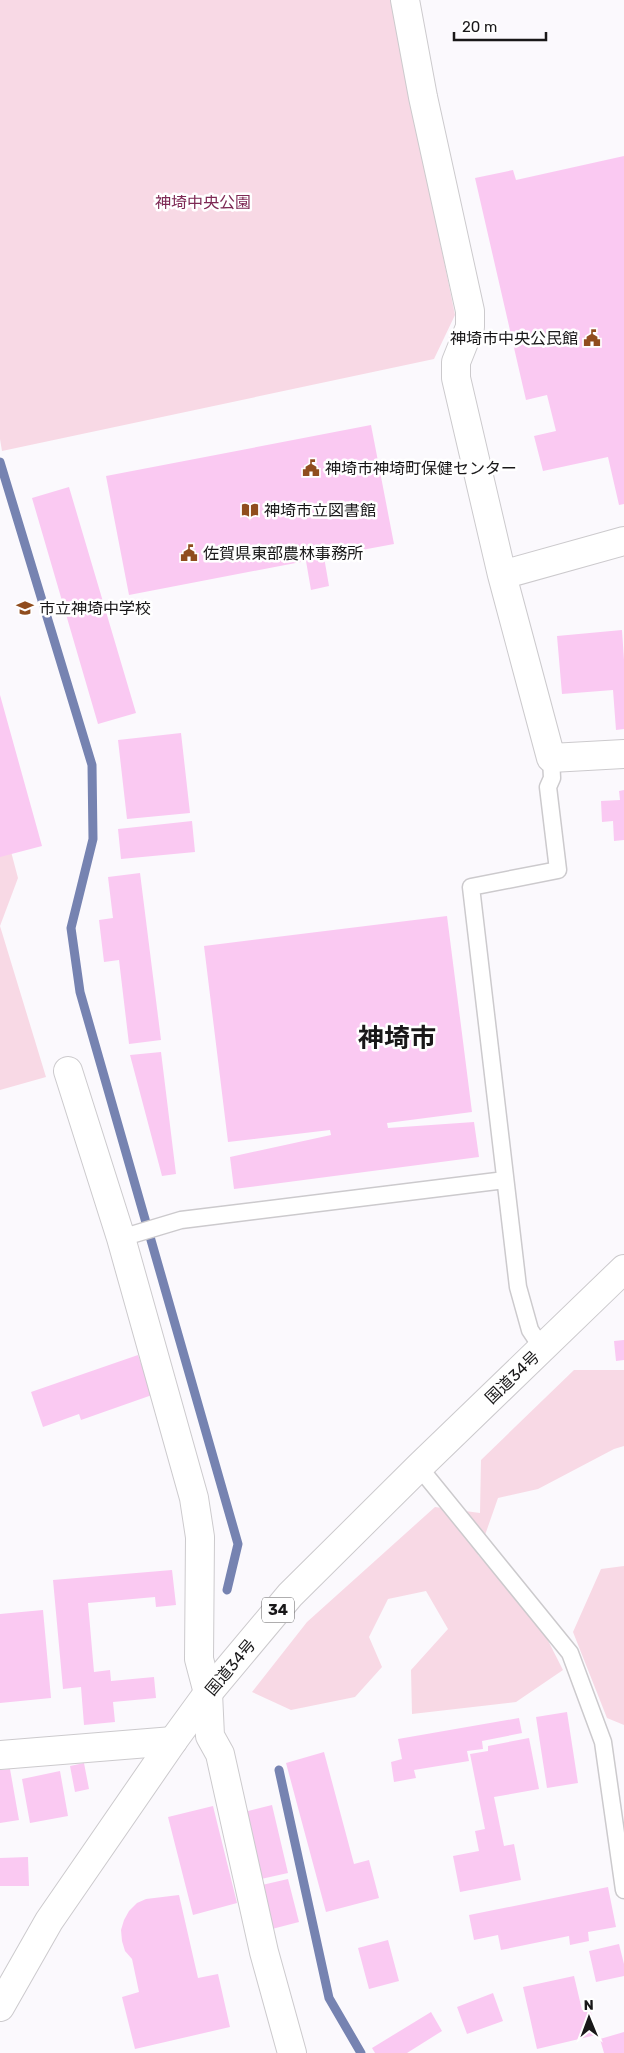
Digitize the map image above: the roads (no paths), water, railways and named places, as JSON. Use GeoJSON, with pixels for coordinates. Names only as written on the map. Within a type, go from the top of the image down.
{"type":"FeatureCollection","features":[{"type":"Feature","properties":{"kind":"main road"},"geometry":{"type":"LineString","coordinates":[[405,0],[423,97],[470,311],[470,327],[456,362],[456,378],[502,575],[552,758],[624,754]]}},
{"type":"Feature","properties":{"kind":"main road"},"geometry":{"type":"LineString","coordinates":[[502,575],[624,541]]}},
{"type":"Feature","properties":{"kind":"main road"},"geometry":{"type":"LineString","coordinates":[[68,1070],[121,1238],[194,1498],[200,1537],[199,1659],[208,1693],[210,1736],[220,1754],[264,1952],[292,2053]]}},
{"type":"Feature","properties":{"kind":"main road","name":"国道34号"},"geometry":{"type":"LineString","coordinates":[[0,2007],[49,1921],[173,1741],[208,1693],[290,1595],[624,1269]]}},
{"type":"Feature","properties":{"kind":"main road"},"geometry":{"type":"LineString","coordinates":[[0,1755],[173,1741]]}},
{"type":"Feature","properties":{"kind":"lane"},"geometry":{"type":"LineString","coordinates":[[542,1348],[530,1330],[518,1287],[470,887],[558,870],[548,787],[552,778],[552,758]]}},
{"type":"Feature","properties":{"kind":"lane"},"geometry":{"type":"LineString","coordinates":[[121,1238],[181,1220],[505,1180]]}},
{"type":"Feature","properties":{"kind":"lane"},"geometry":{"type":"LineString","coordinates":[[419,1467],[570,1653],[603,1742],[624,1890]]}},
{"type":"Feature","properties":{"kind":"waterway"},"geometry":{"type":"LineString","coordinates":[[0,462],[92,765],[93,839],[71,928],[80,992],[238,1544],[227,1590]]}},
{"type":"Feature","properties":{"kind":"waterway"},"geometry":{"type":"LineString","coordinates":[[279,1770],[329,1998],[361,2053]]}},
{"type":"Feature","properties":{"kind":"place","name":"神埼市中央公民館"},"geometry":{"type":"Point","coordinates":[592,338]}},
{"type":"Feature","properties":{"kind":"place","name":"神埼市神埼町保健センター"},"geometry":{"type":"Point","coordinates":[311,468]}},
{"type":"Feature","properties":{"kind":"place","name":"神埼市立図書館"},"geometry":{"type":"Point","coordinates":[250,510]}},
{"type":"Feature","properties":{"kind":"place","name":"佐賀県東部農林事務所"},"geometry":{"type":"Point","coordinates":[189,553]}},
{"type":"Feature","properties":{"kind":"place","name":"市立神埼中学校"},"geometry":{"type":"Point","coordinates":[25,608]}},
{"type":"Feature","properties":{"kind":"district","name":"神埼市"},"geometry":{"type":"Point","coordinates":[397,1038]}},
{"type":"Feature","properties":{"kind":"park label","name":"神埼中央公園"},"geometry":{"type":"Point","coordinates":[203,202]}}]}
